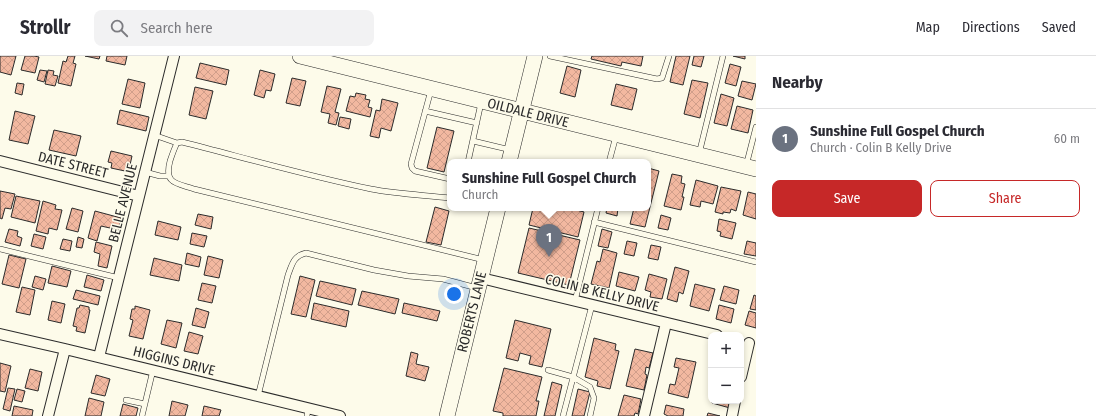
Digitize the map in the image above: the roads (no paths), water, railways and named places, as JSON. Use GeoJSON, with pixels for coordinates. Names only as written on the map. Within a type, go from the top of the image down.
{"type":"FeatureCollection","features":[{"type":"Feature","properties":{"kind":"street","name":"BELLE AVENUE"},"geometry":{"type":"LineString","coordinates":[[99,357],[174,56]]}},
{"type":"Feature","properties":{"kind":"street","name":"OILDALE DRIVE"},"geometry":{"type":"LineString","coordinates":[[300,56],[751,168]]}},
{"type":"Feature","properties":{"kind":"street"},"geometry":{"type":"LineString","coordinates":[[511,156],[535,56]]}},
{"type":"Feature","properties":{"kind":"street","name":"DATE STREET"},"geometry":{"type":"LineString","coordinates":[[0,161],[139,196]]}},
{"type":"Feature","properties":{"kind":"street","name":"ROBERTS LANE"},"geometry":{"type":"LineString","coordinates":[[447,416],[497,211]]}},
{"type":"Feature","properties":{"kind":"street","name":"COLIN B KELLY DRIVE"},"geometry":{"type":"LineString","coordinates":[[479,283],[575,301],[708,333]]}},
{"type":"Feature","properties":{"kind":"street"},"geometry":{"type":"LineString","coordinates":[[644,416],[666,323]]}},
{"type":"Feature","properties":{"kind":"street","name":"HIGGINS DRIVE"},"geometry":{"type":"LineString","coordinates":[[0,334],[65,348],[258,396],[308,412],[340,416]]}},
{"type":"Feature","properties":{"kind":"street"},"geometry":{"type":"LineString","coordinates":[[743,368],[749,343]]}},
{"type":"Feature","properties":{"kind":"street"},"geometry":{"type":"LineString","coordinates":[[48,416],[65,348]]}},
{"type":"Feature","properties":{"kind":"street"},"geometry":{"type":"LineString","coordinates":[[732,416],[734,404]]}},
{"type":"Feature","properties":{"kind":"lane"},"geometry":{"type":"LineString","coordinates":[[550,56],[657,79],[662,78],[669,56]]}},
{"type":"Feature","properties":{"kind":"lane"},"geometry":{"type":"LineString","coordinates":[[699,155],[723,56]]}},
{"type":"Feature","properties":{"kind":"lane"},"geometry":{"type":"LineString","coordinates":[[431,89],[411,164],[415,171],[447,178]]}},
{"type":"Feature","properties":{"kind":"lane"},"geometry":{"type":"LineString","coordinates":[[469,159],[481,102]]}},
{"type":"Feature","properties":{"kind":"lane"},"geometry":{"type":"LineString","coordinates":[[425,111],[477,123]]}},
{"type":"Feature","properties":{"kind":"lane"},"geometry":{"type":"LineString","coordinates":[[751,168],[756,127]]}},
{"type":"Feature","properties":{"kind":"lane"},"geometry":{"type":"LineString","coordinates":[[154,135],[177,143],[182,142],[372,189],[394,193],[447,198]]}},
{"type":"Feature","properties":{"kind":"lane"},"geometry":{"type":"LineString","coordinates":[[610,159],[616,135]]}},
{"type":"Feature","properties":{"kind":"lane"},"geometry":{"type":"LineString","coordinates":[[473,141],[511,156]]}},
{"type":"Feature","properties":{"kind":"lane"},"geometry":{"type":"LineString","coordinates":[[177,143],[168,170],[168,176],[177,184],[485,260]]}},
{"type":"Feature","properties":{"kind":"lane"},"geometry":{"type":"LineString","coordinates":[[145,172],[160,176],[168,176]]}},
{"type":"Feature","properties":{"kind":"lane"},"geometry":{"type":"LineString","coordinates":[[575,301],[597,211]]}},
{"type":"Feature","properties":{"kind":"lane"},"geometry":{"type":"LineString","coordinates":[[594,222],[756,262]]}},
{"type":"Feature","properties":{"kind":"lane"},"geometry":{"type":"LineString","coordinates":[[0,249],[119,278]]}},
{"type":"Feature","properties":{"kind":"lane"},"geometry":{"type":"LineString","coordinates":[[258,396],[288,275],[292,262],[300,254],[306,253],[374,270],[408,276],[479,283]]}},
{"type":"Feature","properties":{"kind":"lane"},"geometry":{"type":"LineString","coordinates":[[563,416],[592,305]]}},
{"type":"Feature","properties":{"kind":"lane"},"geometry":{"type":"LineString","coordinates":[[142,416],[153,370]]}},
{"type":"Feature","properties":{"kind":"lane"},"geometry":{"type":"LineString","coordinates":[[548,370],[573,377],[590,387],[594,398],[590,416]]}},
{"type":"Feature","properties":{"kind":"lane"},"geometry":{"type":"LineString","coordinates":[[126,400],[145,404]]}},
{"type":"Feature","properties":{"kind":"place","name":"Sunshine Full Gospel Church"},"geometry":{"type":"Point","coordinates":[549,257]}}]}
